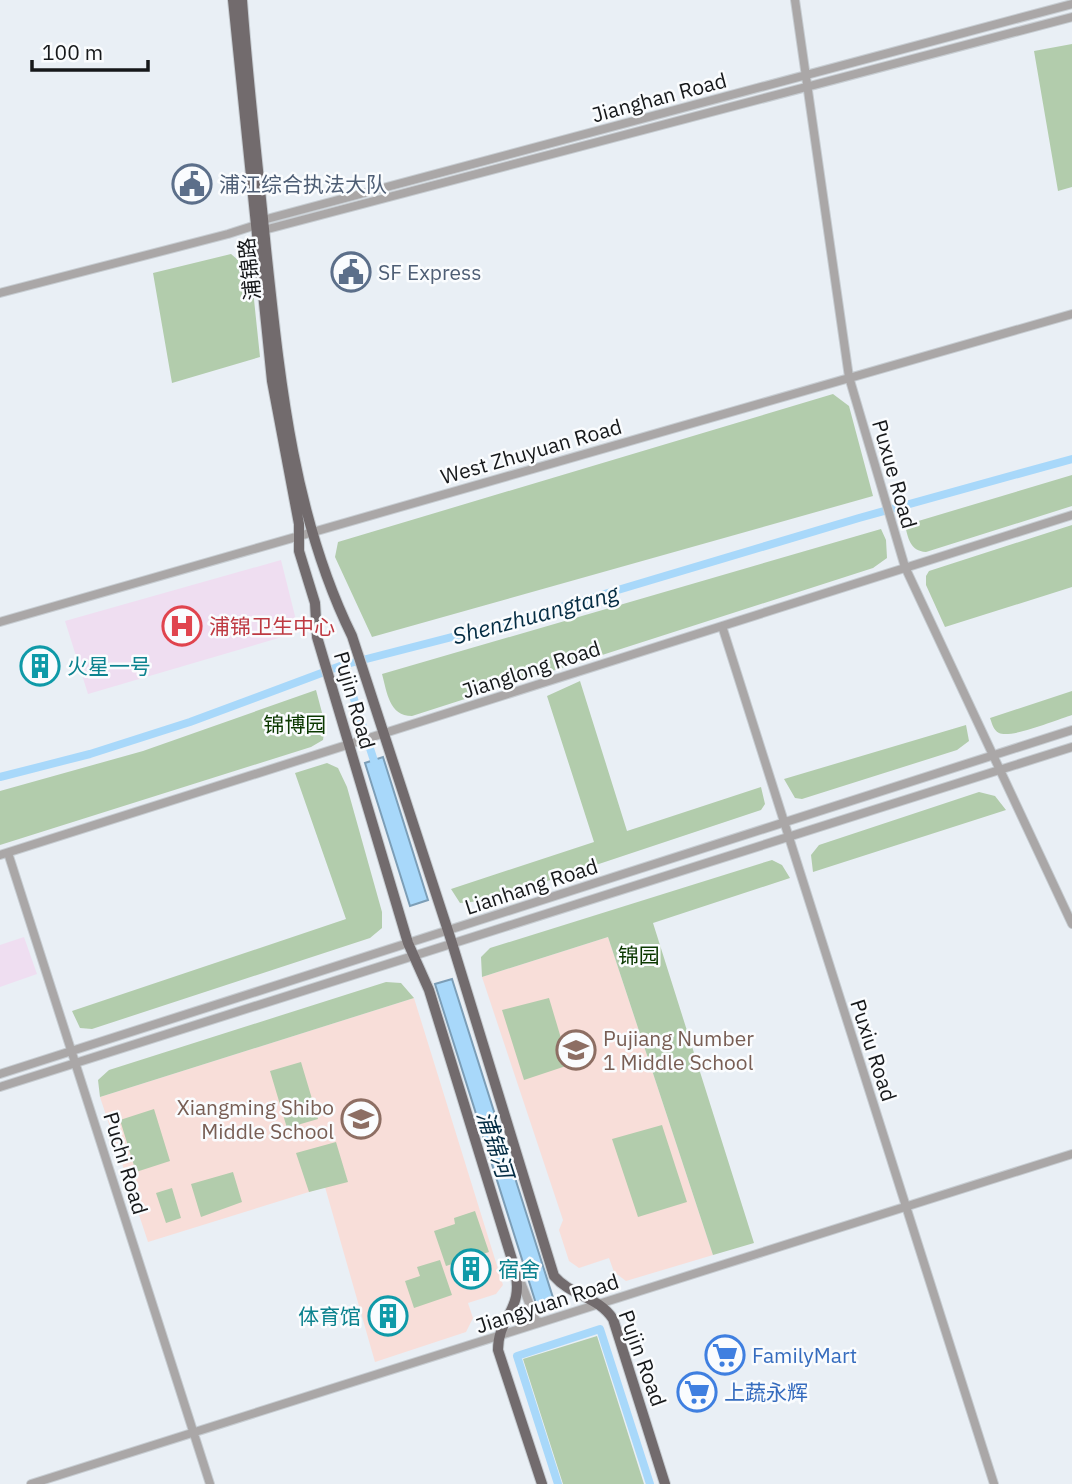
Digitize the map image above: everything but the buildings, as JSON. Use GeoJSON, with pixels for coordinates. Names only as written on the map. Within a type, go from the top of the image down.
{"type":"FeatureCollection","features":[{"type":"Feature","properties":{"kind":"main road","name":"Pujin Road"},"geometry":{"type":"LineString","coordinates":[[233,0],[261,225],[272,381],[299,534],[299,551],[315,603],[321,652],[347,744],[418,954],[514,1266],[518,1294],[499,1336]]}},
{"type":"Feature","properties":{"kind":"main road","name":"浦锦路"},"geometry":{"type":"LineString","coordinates":[[242,0],[261,225],[286,419],[319,552]]}},
{"type":"Feature","properties":{"kind":"main road","name":"Pujin Road"},"geometry":{"type":"LineString","coordinates":[[319,552],[334,599],[355,644],[554,1276],[568,1289],[600,1303],[613,1319],[665,1484]]}},
{"type":"Feature","properties":{"kind":"main road"},"geometry":{"type":"LineString","coordinates":[[499,1336],[498,1350],[542,1484]]}},
{"type":"Feature","properties":{"kind":"street","name":"Puxue Road"},"geometry":{"type":"LineString","coordinates":[[795,0],[849,377],[884,499],[905,567],[1072,924]]}},
{"type":"Feature","properties":{"kind":"street","name":"Jianghan Road"},"geometry":{"type":"LineString","coordinates":[[261,225],[1072,5]]}},
{"type":"Feature","properties":{"kind":"street"},"geometry":{"type":"LineString","coordinates":[[0,293],[808,88],[1072,17]]}},
{"type":"Feature","properties":{"kind":"street","name":"West Zhuyuan Road"},"geometry":{"type":"LineString","coordinates":[[0,622],[1072,314]]}},
{"type":"Feature","properties":{"kind":"street","name":"Jianglong Road"},"geometry":{"type":"LineString","coordinates":[[4,854],[1072,515]]}},
{"type":"Feature","properties":{"kind":"street","name":"Puxiu Road"},"geometry":{"type":"LineString","coordinates":[[722,626],[994,1484]]}},
{"type":"Feature","properties":{"kind":"street","name":"Lianhang Road"},"geometry":{"type":"LineString","coordinates":[[0,1074],[1072,730]]}},
{"type":"Feature","properties":{"kind":"street","name":"Lianhang Road"},"geometry":{"type":"LineString","coordinates":[[0,1087],[1072,747]]}},
{"type":"Feature","properties":{"kind":"street","name":"Puchi Road"},"geometry":{"type":"LineString","coordinates":[[4,854],[77,1063],[210,1484]]}},
{"type":"Feature","properties":{"kind":"street","name":"Jiangyuan Road"},"geometry":{"type":"LineString","coordinates":[[31,1484],[1072,1154]]}},
{"type":"Feature","properties":{"kind":"street","name":"Pujin Road"},"geometry":{"type":"LineString","coordinates":[[514,1266],[535,1318],[541,1322]]}},
{"type":"Feature","properties":{"kind":"shaded area","name":"浦锦卫生中心"},"geometry":{"type":"Polygon","coordinates":[[[281,560],[299,632],[88,694],[65,621],[281,560]]]}},
{"type":"Feature","properties":{"kind":"shaded area"},"geometry":{"type":"Polygon","coordinates":[[[24,937],[37,974],[0,987],[0,945],[24,937]]]}},
{"type":"Feature","properties":{"kind":"shaded area","name":"Pujiang Number 1 Middle School"},"geometry":{"type":"Polygon","coordinates":[[[608,937],[713,1255],[626,1281],[614,1272],[609,1258],[579,1268],[569,1261],[559,1230],[563,1220],[482,977],[608,937]]]}},
{"type":"Feature","properties":{"kind":"shaded area","name":"Xiangming Shibo Middle School"},"geometry":{"type":"Polygon","coordinates":[[[414,998],[503,1285],[496,1294],[468,1303],[473,1318],[466,1332],[375,1362],[325,1187],[148,1242],[100,1097],[414,998]]]}},
{"type":"Feature","properties":{"kind":"green space"},"geometry":{"type":"Polygon","coordinates":[[[1072,44],[1072,187],[1058,191],[1034,51],[1072,44]]]}},
{"type":"Feature","properties":{"kind":"green space"},"geometry":{"type":"Polygon","coordinates":[[[231,254],[251,271],[260,357],[172,383],[153,273],[231,254]]]}},
{"type":"Feature","properties":{"kind":"green space"},"geometry":{"type":"Polygon","coordinates":[[[833,394],[849,406],[873,496],[372,637],[335,557],[338,542],[833,394]]]}},
{"type":"Feature","properties":{"kind":"green space"},"geometry":{"type":"Polygon","coordinates":[[[1072,475],[1072,506],[926,552],[916,549],[909,539],[905,525],[1072,475]]]}},
{"type":"Feature","properties":{"kind":"green space"},"geometry":{"type":"Polygon","coordinates":[[[1072,525],[1072,587],[945,627],[926,585],[929,571],[1072,525]]]}},
{"type":"Feature","properties":{"kind":"green space"},"geometry":{"type":"Polygon","coordinates":[[[881,529],[886,540],[887,558],[873,568],[412,716],[398,712],[390,702],[382,674],[881,529]]]}},
{"type":"Feature","properties":{"kind":"green space"},"geometry":{"type":"Polygon","coordinates":[[[580,681],[627,831],[761,787],[765,804],[761,810],[491,900],[460,903],[451,889],[594,842],[547,696],[580,681]]]}},
{"type":"Feature","properties":{"kind":"green space","name":"锦博园"},"geometry":{"type":"Polygon","coordinates":[[[316,690],[325,724],[323,740],[311,747],[0,845],[0,791],[143,751],[316,690]]]}},
{"type":"Feature","properties":{"kind":"green space"},"geometry":{"type":"Polygon","coordinates":[[[1072,691],[1072,715],[1014,733],[999,733],[993,726],[990,718],[1072,691]]]}},
{"type":"Feature","properties":{"kind":"green space"},"geometry":{"type":"Polygon","coordinates":[[[966,725],[969,741],[957,750],[802,799],[795,798],[784,779],[966,725]]]}},
{"type":"Feature","properties":{"kind":"green space"},"geometry":{"type":"Polygon","coordinates":[[[327,763],[338,768],[347,787],[382,912],[382,928],[370,938],[92,1029],[80,1028],[72,1011],[346,919],[295,773],[327,763]]]}},
{"type":"Feature","properties":{"kind":"green space"},"geometry":{"type":"Polygon","coordinates":[[[979,792],[995,796],[1006,810],[813,872],[811,855],[819,845],[979,792]]]}},
{"type":"Feature","properties":{"kind":"green space","name":"锦园"},"geometry":{"type":"Polygon","coordinates":[[[772,860],[782,865],[790,878],[653,923],[754,1243],[713,1255],[608,937],[482,977],[481,957],[490,948],[772,860]]]}},
{"type":"Feature","properties":{"kind":"green space"},"geometry":{"type":"Polygon","coordinates":[[[386,982],[401,983],[414,998],[100,1097],[98,1080],[109,1070],[386,982]]]}},
{"type":"Feature","properties":{"kind":"green space"},"geometry":{"type":"Polygon","coordinates":[[[549,998],[569,1065],[524,1080],[502,1010],[549,998]]]}},
{"type":"Feature","properties":{"kind":"green space"},"geometry":{"type":"Polygon","coordinates":[[[301,1062],[318,1119],[287,1128],[270,1071],[301,1062]]]}},
{"type":"Feature","properties":{"kind":"green space"},"geometry":{"type":"Polygon","coordinates":[[[154,1109],[170,1161],[136,1172],[120,1120],[154,1109]]]}},
{"type":"Feature","properties":{"kind":"green space"},"geometry":{"type":"Polygon","coordinates":[[[662,1125],[687,1202],[638,1217],[612,1139],[662,1125]]]}},
{"type":"Feature","properties":{"kind":"green space"},"geometry":{"type":"Polygon","coordinates":[[[336,1142],[348,1182],[309,1192],[296,1153],[336,1142]]]}},
{"type":"Feature","properties":{"kind":"green space"},"geometry":{"type":"Polygon","coordinates":[[[233,1172],[242,1202],[201,1217],[191,1184],[233,1172]]]}},
{"type":"Feature","properties":{"kind":"green space"},"geometry":{"type":"Polygon","coordinates":[[[172,1188],[181,1218],[166,1223],[156,1193],[172,1188]]]}},
{"type":"Feature","properties":{"kind":"green space"},"geometry":{"type":"Polygon","coordinates":[[[475,1211],[489,1252],[446,1266],[434,1231],[455,1224],[454,1218],[475,1211]]]}},
{"type":"Feature","properties":{"kind":"green space"},"geometry":{"type":"Polygon","coordinates":[[[440,1260],[452,1295],[414,1308],[405,1281],[420,1276],[417,1267],[440,1260]]]}},
{"type":"Feature","properties":{"kind":"green space"},"geometry":{"type":"Polygon","coordinates":[[[597,1336],[644,1484],[563,1484],[523,1359],[597,1336]]]}},
{"type":"Feature","properties":{"kind":"water"},"geometry":{"type":"Polygon","coordinates":[[[383,757],[428,900],[410,906],[365,763],[383,757]]]}},
{"type":"Feature","properties":{"kind":"water"},"geometry":{"type":"Polygon","coordinates":[[[452,979],[555,1304],[538,1310],[435,984],[452,979]]]}},
{"type":"Feature","properties":{"kind":"waterway","name":"Shenzhuangtang"},"geometry":{"type":"LineString","coordinates":[[0,777],[90,754],[190,722],[343,665],[514,621],[859,518],[1072,459]]}},
{"type":"Feature","properties":{"kind":"waterway","name":"浦锦河"},"geometry":{"type":"LineString","coordinates":[[343,665],[377,770]]}},
{"type":"Feature","properties":{"kind":"waterway"},"geometry":{"type":"LineString","coordinates":[[558,1484],[517,1356],[600,1329],[650,1484]]}},
{"type":"Feature","properties":{"kind":"place","name":"浦江综合执法大队"},"geometry":{"type":"Point","coordinates":[192,184]}},
{"type":"Feature","properties":{"kind":"place","name":"SF Express"},"geometry":{"type":"Point","coordinates":[351,272]}},
{"type":"Feature","properties":{"kind":"place","name":"浦锦卫生中心"},"geometry":{"type":"Point","coordinates":[182,626]}},
{"type":"Feature","properties":{"kind":"place","name":"火星一号"},"geometry":{"type":"Point","coordinates":[40,666]}},
{"type":"Feature","properties":{"kind":"place","name":"Pujiang Number 1 Middle School"},"geometry":{"type":"Point","coordinates":[576,1050]}},
{"type":"Feature","properties":{"kind":"place","name":"Xiangming Shibo Middle School"},"geometry":{"type":"Point","coordinates":[361,1119]}},
{"type":"Feature","properties":{"kind":"place","name":"宿舍"},"geometry":{"type":"Point","coordinates":[471,1269]}},
{"type":"Feature","properties":{"kind":"place","name":"体育馆"},"geometry":{"type":"Point","coordinates":[388,1316]}},
{"type":"Feature","properties":{"kind":"place","name":"FamilyMart"},"geometry":{"type":"Point","coordinates":[725,1355]}},
{"type":"Feature","properties":{"kind":"place","name":"上蔬永辉"},"geometry":{"type":"Point","coordinates":[697,1392]}}]}
